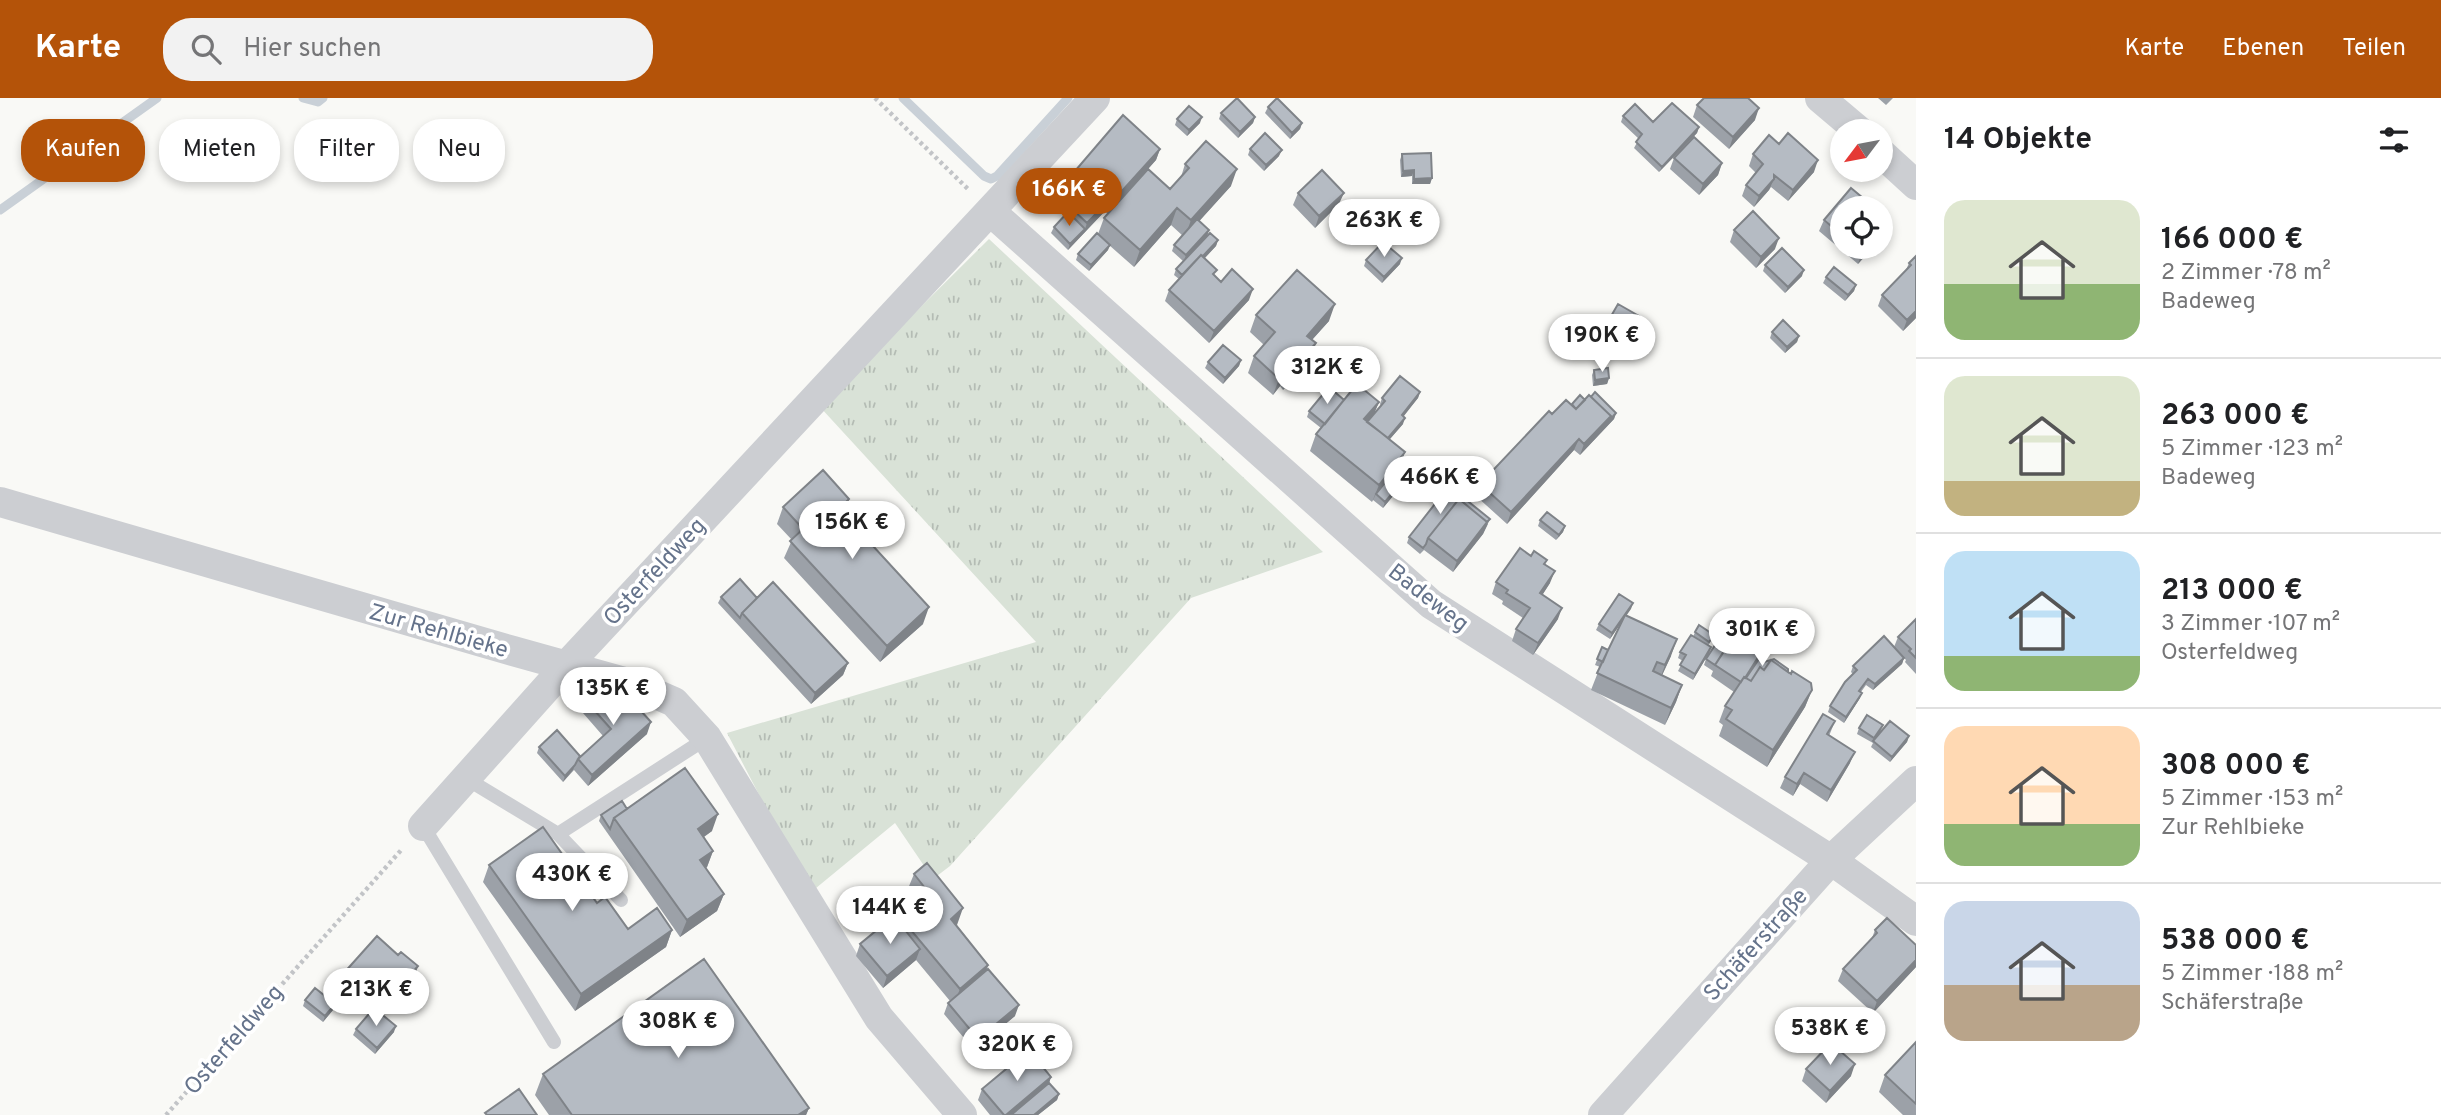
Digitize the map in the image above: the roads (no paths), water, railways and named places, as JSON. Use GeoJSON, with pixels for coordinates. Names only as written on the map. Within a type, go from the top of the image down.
{"type":"FeatureCollection","features":[{"type":"Feature","properties":{"kind":"street","name":"Osterfeldweg"},"geometry":{"type":"LineString","coordinates":[[423,826],[567,665],[1095,98]]}},
{"type":"Feature","properties":{"kind":"street"},"geometry":{"type":"LineString","coordinates":[[1820,98],[1845,119]]}},
{"type":"Feature","properties":{"kind":"street"},"geometry":{"type":"LineString","coordinates":[[1894,165],[1916,186]]}},
{"type":"Feature","properties":{"kind":"street","name":"Badeweg"},"geometry":{"type":"LineString","coordinates":[[990,211],[1431,604],[1831,860],[1916,921]]}},
{"type":"Feature","properties":{"kind":"street","name":"Zur Rehlbieke"},"geometry":{"type":"LineString","coordinates":[[0,502],[635,685],[674,702],[707,738],[879,1018],[962,1115]]}},
{"type":"Feature","properties":{"kind":"street","name":"Schäferstraße"},"geometry":{"type":"LineString","coordinates":[[1602,1115],[1831,860],[1916,781]]}},
{"type":"Feature","properties":{"kind":"lane"},"geometry":{"type":"LineString","coordinates":[[558,834],[707,738]]}},
{"type":"Feature","properties":{"kind":"lane"},"geometry":{"type":"LineString","coordinates":[[467,779],[558,834],[621,900]]}},
{"type":"Feature","properties":{"kind":"lane"},"geometry":{"type":"LineString","coordinates":[[423,826],[554,1042]]}},
{"type":"Feature","properties":{"kind":"waterway"},"geometry":{"type":"LineString","coordinates":[[0,210],[157,98]]}},
{"type":"Feature","properties":{"kind":"waterway"},"geometry":{"type":"LineString","coordinates":[[303,98],[318,102],[323,98]]}},
{"type":"Feature","properties":{"kind":"waterway"},"geometry":{"type":"LineString","coordinates":[[903,98],[984,176],[991,179],[997,176],[1068,98]]}}]}
